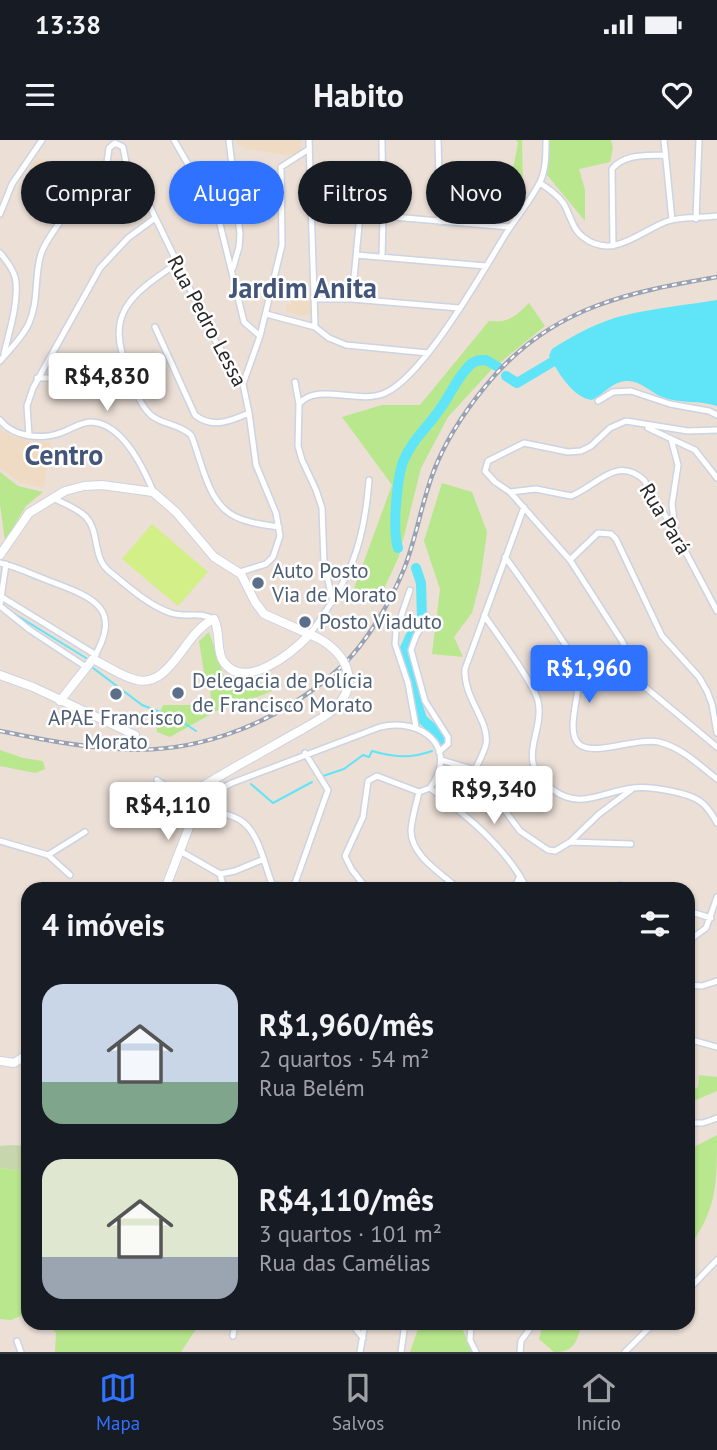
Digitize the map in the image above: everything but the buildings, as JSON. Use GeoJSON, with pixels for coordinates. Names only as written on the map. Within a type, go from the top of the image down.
{"type":"FeatureCollection","features":[{"type":"Feature","properties":{"kind":"main road"},"geometry":{"type":"LineString","coordinates":[[0,555],[29,513],[65,491],[102,485],[153,492],[177,512],[214,557],[239,573],[264,614],[314,636],[339,652],[347,668],[346,689],[342,701],[326,715],[216,778],[184,800]]}},
{"type":"Feature","properties":{"kind":"main road"},"geometry":{"type":"LineString","coordinates":[[60,701],[94,657],[139,681],[158,677],[201,626],[214,619],[219,632],[221,656],[230,669],[240,674],[252,673],[274,662],[314,636]]}},
{"type":"Feature","properties":{"kind":"main road"},"geometry":{"type":"LineString","coordinates":[[0,675],[33,687],[135,734]]}},
{"type":"Feature","properties":{"kind":"main road"},"geometry":{"type":"LineString","coordinates":[[168,882],[199,803],[216,778]]}},
{"type":"Feature","properties":{"kind":"main road"},"geometry":{"type":"LineString","coordinates":[[184,800],[199,803]]}},
{"type":"Feature","properties":{"kind":"main road"},"geometry":{"type":"LineString","coordinates":[[0,1061],[13,1063],[21,1058]]}},
{"type":"Feature","properties":{"kind":"street"},"geometry":{"type":"LineString","coordinates":[[0,214],[17,176],[42,140]]}},
{"type":"Feature","properties":{"kind":"street"},"geometry":{"type":"LineString","coordinates":[[174,140],[218,216],[244,322],[260,336]]}},
{"type":"Feature","properties":{"kind":"street"},"geometry":{"type":"LineString","coordinates":[[229,140],[239,219],[239,247],[232,269]]}},
{"type":"Feature","properties":{"kind":"street"},"geometry":{"type":"LineString","coordinates":[[309,140],[310,161]]}},
{"type":"Feature","properties":{"kind":"street"},"geometry":{"type":"LineString","coordinates":[[382,140],[382,161]]}},
{"type":"Feature","properties":{"kind":"street"},"geometry":{"type":"LineString","coordinates":[[438,140],[439,161]]}},
{"type":"Feature","properties":{"kind":"street"},"geometry":{"type":"LineString","coordinates":[[299,404],[314,394],[374,397],[403,383],[459,309],[540,183],[547,140]]}},
{"type":"Feature","properties":{"kind":"street"},"geometry":{"type":"LineString","coordinates":[[664,140],[672,220]]}},
{"type":"Feature","properties":{"kind":"street"},"geometry":{"type":"LineString","coordinates":[[696,219],[699,140]]}},
{"type":"Feature","properties":{"kind":"street","name":"Rua Pedro Lessa"},"geometry":{"type":"LineString","coordinates":[[107,161],[109,148],[115,143],[123,147],[126,161]]}},
{"type":"Feature","properties":{"kind":"street"},"geometry":{"type":"LineString","coordinates":[[243,384],[260,336],[282,245],[281,167],[309,149]]}},
{"type":"Feature","properties":{"kind":"street"},"geometry":{"type":"LineString","coordinates":[[613,246],[612,169],[623,159],[665,155]]}},
{"type":"Feature","properties":{"kind":"street"},"geometry":{"type":"LineString","coordinates":[[296,159],[302,161]]}},
{"type":"Feature","properties":{"kind":"street"},"geometry":{"type":"LineString","coordinates":[[540,183],[559,197],[577,232],[592,243],[613,246],[638,238],[672,220],[717,216]]}},
{"type":"Feature","properties":{"kind":"street","name":"Rua Pedro Lessa"},"geometry":{"type":"LineString","coordinates":[[155,218],[213,337],[243,384],[250,413],[256,465],[279,527]]}},
{"type":"Feature","properties":{"kind":"street"},"geometry":{"type":"LineString","coordinates":[[2,359],[30,321],[43,249],[59,224]]}},
{"type":"Feature","properties":{"kind":"street"},"geometry":{"type":"LineString","coordinates":[[29,436],[27,406],[37,378],[100,268],[128,238],[147,224]]}},
{"type":"Feature","properties":{"kind":"street"},"geometry":{"type":"LineString","coordinates":[[312,224],[315,327]]}},
{"type":"Feature","properties":{"kind":"street"},"geometry":{"type":"LineString","coordinates":[[352,299],[358,224]]}},
{"type":"Feature","properties":{"kind":"street"},"geometry":{"type":"LineString","coordinates":[[382,257],[383,224]]}},
{"type":"Feature","properties":{"kind":"street"},"geometry":{"type":"LineString","coordinates":[[468,224],[510,227]]}},
{"type":"Feature","properties":{"kind":"street"},"geometry":{"type":"LineString","coordinates":[[0,253],[16,282],[15,302],[2,359]]}},
{"type":"Feature","properties":{"kind":"street"},"geometry":{"type":"LineString","coordinates":[[356,255],[486,266]]}},
{"type":"Feature","properties":{"kind":"street"},"geometry":{"type":"LineString","coordinates":[[176,264],[143,286],[127,304],[120,318],[118,338],[137,393],[152,415],[161,421],[184,428],[191,435],[211,491],[223,507],[238,519],[279,527],[280,536],[273,557],[266,564],[239,573]]}},
{"type":"Feature","properties":{"kind":"street"},"geometry":{"type":"LineString","coordinates":[[315,299],[352,299],[459,309]]}},
{"type":"Feature","properties":{"kind":"street"},"geometry":{"type":"LineString","coordinates":[[266,314],[315,327],[329,338],[346,345],[428,352]]}},
{"type":"Feature","properties":{"kind":"street"},"geometry":{"type":"LineString","coordinates":[[155,327],[195,415],[204,421],[220,423],[250,413]]}},
{"type":"Feature","properties":{"kind":"street"},"geometry":{"type":"LineString","coordinates":[[37,378],[100,378]]}},
{"type":"Feature","properties":{"kind":"street"},"geometry":{"type":"LineString","coordinates":[[295,383],[299,404],[300,454],[319,498],[324,563],[333,602]]}},
{"type":"Feature","properties":{"kind":"street"},"geometry":{"type":"LineString","coordinates":[[598,401],[613,392],[631,391],[717,415]]}},
{"type":"Feature","properties":{"kind":"street"},"geometry":{"type":"LineString","coordinates":[[0,420],[13,431],[29,436],[57,434],[86,422],[99,423],[115,432],[129,446],[153,492]]}},
{"type":"Feature","properties":{"kind":"street"},"geometry":{"type":"LineString","coordinates":[[717,430],[688,430],[626,421],[617,423],[591,446],[581,451],[568,452],[534,444],[515,446],[492,457],[485,466],[488,475],[524,506],[570,560],[626,647],[645,687],[717,747]]}},
{"type":"Feature","properties":{"kind":"street"},"geometry":{"type":"LineString","coordinates":[[642,425],[695,450],[717,478]]}},
{"type":"Feature","properties":{"kind":"street"},"geometry":{"type":"LineString","coordinates":[[671,439],[677,457],[678,473],[672,504],[675,532]]}},
{"type":"Feature","properties":{"kind":"street","name":"Rua Pará"},"geometry":{"type":"LineString","coordinates":[[510,492],[536,489],[571,496],[611,472],[628,470],[644,480],[717,611]]}},
{"type":"Feature","properties":{"kind":"street"},"geometry":{"type":"LineString","coordinates":[[136,491],[143,487],[147,477]]}},
{"type":"Feature","properties":{"kind":"street"},"geometry":{"type":"LineString","coordinates":[[314,636],[347,578],[362,538],[369,480]]}},
{"type":"Feature","properties":{"kind":"street"},"geometry":{"type":"LineString","coordinates":[[53,498],[86,517],[92,527],[102,563],[124,583],[172,614],[207,615],[214,619]]}},
{"type":"Feature","properties":{"kind":"street"},"geometry":{"type":"LineString","coordinates":[[475,769],[486,746],[487,737],[464,680],[465,669],[524,506]]}},
{"type":"Feature","properties":{"kind":"street"},"geometry":{"type":"LineString","coordinates":[[570,560],[598,533],[611,534],[616,539],[662,636],[699,677],[707,691],[717,733]]}},
{"type":"Feature","properties":{"kind":"street"},"geometry":{"type":"LineString","coordinates":[[505,557],[577,663],[580,680],[573,723],[575,740],[582,746],[591,748],[645,741],[658,742],[684,753],[717,779]]}},
{"type":"Feature","properties":{"kind":"street"},"geometry":{"type":"LineString","coordinates":[[1,597],[94,657],[107,626],[101,606],[90,597],[3,564],[0,605],[30,630],[86,667]]}},
{"type":"Feature","properties":{"kind":"street"},"geometry":{"type":"LineString","coordinates":[[410,590],[395,644],[408,683],[416,727]]}},
{"type":"Feature","properties":{"kind":"street"},"geometry":{"type":"LineString","coordinates":[[484,615],[535,693],[538,709],[532,755],[534,767],[541,779],[563,797],[573,800],[601,798],[633,788],[688,796],[701,802],[717,823]]}},
{"type":"Feature","properties":{"kind":"street"},"geometry":{"type":"LineString","coordinates":[[427,616],[411,650],[425,701],[449,740],[446,747],[439,752]]}},
{"type":"Feature","properties":{"kind":"street"},"geometry":{"type":"LineString","coordinates":[[199,803],[232,783],[305,753],[393,723],[416,727],[434,741],[441,760],[439,771],[430,789],[419,792],[377,776],[368,780],[363,817],[345,856],[361,882]]}},
{"type":"Feature","properties":{"kind":"street"},"geometry":{"type":"LineString","coordinates":[[294,882],[328,790],[305,753]]}},
{"type":"Feature","properties":{"kind":"street"},"geometry":{"type":"LineString","coordinates":[[441,760],[475,769],[520,831],[548,850],[555,851],[570,842],[599,814],[633,788]]}},
{"type":"Feature","properties":{"kind":"street"},"geometry":{"type":"LineString","coordinates":[[157,780],[184,800]]}},
{"type":"Feature","properties":{"kind":"street"},"geometry":{"type":"LineString","coordinates":[[430,789],[490,840],[513,864],[524,882]]}},
{"type":"Feature","properties":{"kind":"street"},"geometry":{"type":"LineString","coordinates":[[419,792],[411,832],[413,843],[422,856],[450,882]]}},
{"type":"Feature","properties":{"kind":"street"},"geometry":{"type":"LineString","coordinates":[[199,803],[243,821],[249,827],[271,882]]}},
{"type":"Feature","properties":{"kind":"street"},"geometry":{"type":"LineString","coordinates":[[48,855],[85,832]]}},
{"type":"Feature","properties":{"kind":"street"},"geometry":{"type":"LineString","coordinates":[[0,841],[48,855],[70,874]]}},
{"type":"Feature","properties":{"kind":"street"},"geometry":{"type":"LineString","coordinates":[[570,842],[631,844]]}},
{"type":"Feature","properties":{"kind":"street"},"geometry":{"type":"LineString","coordinates":[[180,851],[220,874],[264,859]]}},
{"type":"Feature","properties":{"kind":"street"},"geometry":{"type":"LineString","coordinates":[[220,874],[222,882]]}},
{"type":"Feature","properties":{"kind":"street"},"geometry":{"type":"LineString","coordinates":[[518,882],[521,876]]}},
{"type":"Feature","properties":{"kind":"street"},"geometry":{"type":"LineString","coordinates":[[695,936],[706,928],[717,897]]}},
{"type":"Feature","properties":{"kind":"street"},"geometry":{"type":"LineString","coordinates":[[695,913],[710,918]]}},
{"type":"Feature","properties":{"kind":"street"},"geometry":{"type":"LineString","coordinates":[[695,986],[717,981]]}},
{"type":"Feature","properties":{"kind":"street"},"geometry":{"type":"LineString","coordinates":[[695,1041],[717,1047]]}},
{"type":"Feature","properties":{"kind":"street"},"geometry":{"type":"LineString","coordinates":[[695,1123],[717,1118]]}},
{"type":"Feature","properties":{"kind":"street"},"geometry":{"type":"LineString","coordinates":[[695,1283],[717,1260]]}},
{"type":"Feature","properties":{"kind":"street"},"geometry":{"type":"LineString","coordinates":[[233,1336],[234,1330]]}},
{"type":"Feature","properties":{"kind":"street"},"geometry":{"type":"LineString","coordinates":[[357,1330],[363,1338]]}},
{"type":"Feature","properties":{"kind":"street"},"geometry":{"type":"LineString","coordinates":[[360,1352],[364,1330]]}},
{"type":"Feature","properties":{"kind":"street"},"geometry":{"type":"LineString","coordinates":[[401,1352],[404,1330]]}},
{"type":"Feature","properties":{"kind":"street"},"geometry":{"type":"LineString","coordinates":[[471,1330],[470,1340],[476,1352]]}},
{"type":"Feature","properties":{"kind":"street"},"geometry":{"type":"LineString","coordinates":[[520,1352],[521,1342],[529,1330]]}},
{"type":"Feature","properties":{"kind":"street"},"geometry":{"type":"LineString","coordinates":[[625,1352],[646,1330]]}},
{"type":"Feature","properties":{"kind":"street"},"geometry":{"type":"LineString","coordinates":[[17,1341],[21,1352]]}},
{"type":"Feature","properties":{"kind":"shaded area"},"geometry":{"type":"Polygon","coordinates":[[[236,140],[301,140],[301,147],[293,156],[245,149],[236,140]]]}},
{"type":"Feature","properties":{"kind":"shaded area"},"geometry":{"type":"Polygon","coordinates":[[[292,299],[311,302],[311,314],[305,316],[286,312],[287,304],[291,305],[292,299]]]}},
{"type":"Feature","properties":{"kind":"shaded area"},"geometry":{"type":"Polygon","coordinates":[[[0,429],[11,436],[51,442],[44,488],[19,482],[0,468],[0,429]]]}},
{"type":"Feature","properties":{"kind":"green space"},"geometry":{"type":"Polygon","coordinates":[[[516,140],[522,140],[522,161],[515,161],[518,143],[516,140]]]}},
{"type":"Feature","properties":{"kind":"green space"},"geometry":{"type":"Polygon","coordinates":[[[549,140],[611,140],[613,148],[610,162],[579,169],[585,190],[585,221],[547,175],[549,140]]]}},
{"type":"Feature","properties":{"kind":"green space"},"geometry":{"type":"Polygon","coordinates":[[[529,303],[545,326],[492,369],[448,417],[421,468],[399,556],[378,602],[352,594],[392,485],[342,417],[382,405],[420,405],[489,321],[512,318],[529,303]]]}},
{"type":"Feature","properties":{"kind":"green space"},"geometry":{"type":"Polygon","coordinates":[[[0,472],[18,486],[43,492],[26,506],[5,541],[0,504],[0,472]]]}},
{"type":"Feature","properties":{"kind":"green space"},"geometry":{"type":"Polygon","coordinates":[[[442,483],[472,492],[487,532],[480,582],[472,613],[454,637],[463,657],[432,654],[440,589],[424,541],[442,483]]]}},
{"type":"Feature","properties":{"kind":"green space"},"geometry":{"type":"Polygon","coordinates":[[[152,524],[208,572],[178,606],[122,559],[152,524]]]}},
{"type":"Feature","properties":{"kind":"green space"},"geometry":{"type":"Polygon","coordinates":[[[209,632],[226,682],[267,683],[281,687],[222,708],[170,737],[157,732],[156,721],[163,705],[202,705],[211,700],[199,641],[209,632]]]}},
{"type":"Feature","properties":{"kind":"green space"},"geometry":{"type":"Polygon","coordinates":[[[0,750],[43,761],[45,769],[35,773],[0,766],[0,750]]]}},
{"type":"Feature","properties":{"kind":"green space"},"geometry":{"type":"Polygon","coordinates":[[[699,1075],[717,1077],[717,1091],[695,1100],[695,1089],[698,1087],[699,1075]]]}},
{"type":"Feature","properties":{"kind":"green space"},"geometry":{"type":"Polygon","coordinates":[[[717,1135],[717,1168],[713,1196],[705,1221],[695,1238],[695,1146],[717,1135]]]}},
{"type":"Feature","properties":{"kind":"green space"},"geometry":{"type":"Polygon","coordinates":[[[0,1146],[21,1146],[21,1170],[0,1168],[0,1146]]]}},
{"type":"Feature","properties":{"kind":"green space"},"geometry":{"type":"Polygon","coordinates":[[[0,1168],[21,1170],[21,1316],[11,1320],[0,1319],[0,1168]]]}},
{"type":"Feature","properties":{"kind":"green space"},"geometry":{"type":"Polygon","coordinates":[[[53,1330],[195,1330],[181,1352],[55,1352],[56,1333],[53,1330]]]}},
{"type":"Feature","properties":{"kind":"green space"},"geometry":{"type":"Polygon","coordinates":[[[418,1330],[463,1330],[472,1352],[410,1352],[418,1330]]]}},
{"type":"Feature","properties":{"kind":"green space"},"geometry":{"type":"Polygon","coordinates":[[[541,1330],[580,1330],[574,1345],[561,1352],[554,1352],[539,1339],[541,1330]]]}},
{"type":"Feature","properties":{"kind":"water"},"geometry":{"type":"Polygon","coordinates":[[[717,300],[717,406],[669,399],[631,381],[616,384],[592,400],[585,398],[572,389],[549,356],[552,349],[560,344],[606,321],[648,310],[717,300]]]}},
{"type":"Feature","properties":{"kind":"waterway"},"geometry":{"type":"LineString","coordinates":[[506,376],[517,383],[564,355]]}},
{"type":"Feature","properties":{"kind":"waterway"},"geometry":{"type":"LineString","coordinates":[[398,548],[395,530],[397,492],[406,454],[471,364],[486,360],[498,367]]}},
{"type":"Feature","properties":{"kind":"waterway"},"geometry":{"type":"LineString","coordinates":[[416,568],[421,583],[422,619],[402,655],[411,668],[422,719],[442,737],[442,746]]}},
{"type":"Feature","properties":{"kind":"waterway"},"geometry":{"type":"LineString","coordinates":[[13,613],[86,658]]}},
{"type":"Feature","properties":{"kind":"waterway"},"geometry":{"type":"LineString","coordinates":[[93,668],[142,705],[178,719],[196,731]]}},
{"type":"Feature","properties":{"kind":"waterway"},"geometry":{"type":"LineString","coordinates":[[323,776],[344,769],[363,755],[369,757],[372,751],[402,756],[432,751]]}},
{"type":"Feature","properties":{"kind":"waterway"},"geometry":{"type":"LineString","coordinates":[[251,784],[273,803],[312,782]]}},
{"type":"Feature","properties":{"kind":"railway"},"geometry":{"type":"LineString","coordinates":[[0,731],[90,746],[150,749],[210,740],[267,718],[294,703],[342,666],[377,620],[404,569],[427,489],[443,451],[478,395],[495,375],[544,333],[597,306],[625,296],[717,277]]}},
{"type":"Feature","properties":{"kind":"place","name":"Auto Posto Via de Morato"},"geometry":{"type":"Point","coordinates":[258,583]}},
{"type":"Feature","properties":{"kind":"place","name":"Posto Viaduto"},"geometry":{"type":"Point","coordinates":[305,622]}},
{"type":"Feature","properties":{"kind":"place","name":"Delegacia de Polícia de Francisco Morato"},"geometry":{"type":"Point","coordinates":[178,693]}},
{"type":"Feature","properties":{"kind":"place","name":"APAE Francisco Morato"},"geometry":{"type":"Point","coordinates":[116,694]}},
{"type":"Feature","properties":{"kind":"district","name":"Jardim Anita"},"geometry":{"type":"Point","coordinates":[303,288]}},
{"type":"Feature","properties":{"kind":"district","name":"Centro"},"geometry":{"type":"Point","coordinates":[64,455]}}]}
